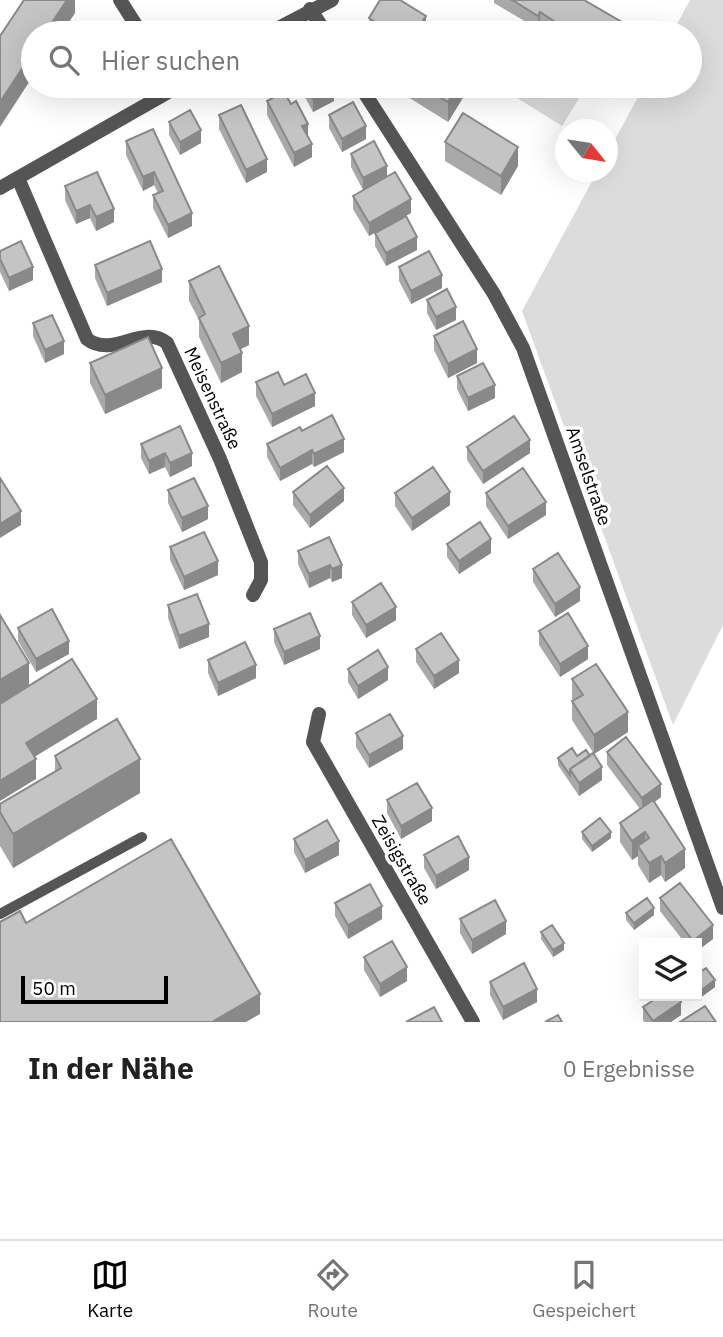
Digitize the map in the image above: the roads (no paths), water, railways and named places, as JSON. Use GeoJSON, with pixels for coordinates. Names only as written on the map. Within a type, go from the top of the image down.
{"type":"FeatureCollection","features":[{"type":"Feature","properties":{"kind":"street"},"geometry":{"type":"LineString","coordinates":[[120,0],[133,21]]}},
{"type":"Feature","properties":{"kind":"street"},"geometry":{"type":"LineString","coordinates":[[290,21],[332,0]]}},
{"type":"Feature","properties":{"kind":"street"},"geometry":{"type":"LineString","coordinates":[[310,9],[318,21]]}},
{"type":"Feature","properties":{"kind":"street"},"geometry":{"type":"LineString","coordinates":[[0,188],[156,98]]}},
{"type":"Feature","properties":{"kind":"street","name":"Amselstraße"},"geometry":{"type":"LineString","coordinates":[[368,98],[506,314],[523,348],[723,908]]}},
{"type":"Feature","properties":{"kind":"street","name":"Meisenstraße"},"geometry":{"type":"LineString","coordinates":[[18,178],[87,339],[104,347],[149,336],[160,337],[167,343],[220,459],[261,562],[261,580],[253,595]]}},
{"type":"Feature","properties":{"kind":"street","name":"Zeisigstraße"},"geometry":{"type":"LineString","coordinates":[[319,713],[313,743],[472,1022]]}},
{"type":"Feature","properties":{"kind":"lane"},"geometry":{"type":"LineString","coordinates":[[0,915],[142,837]]}}]}
